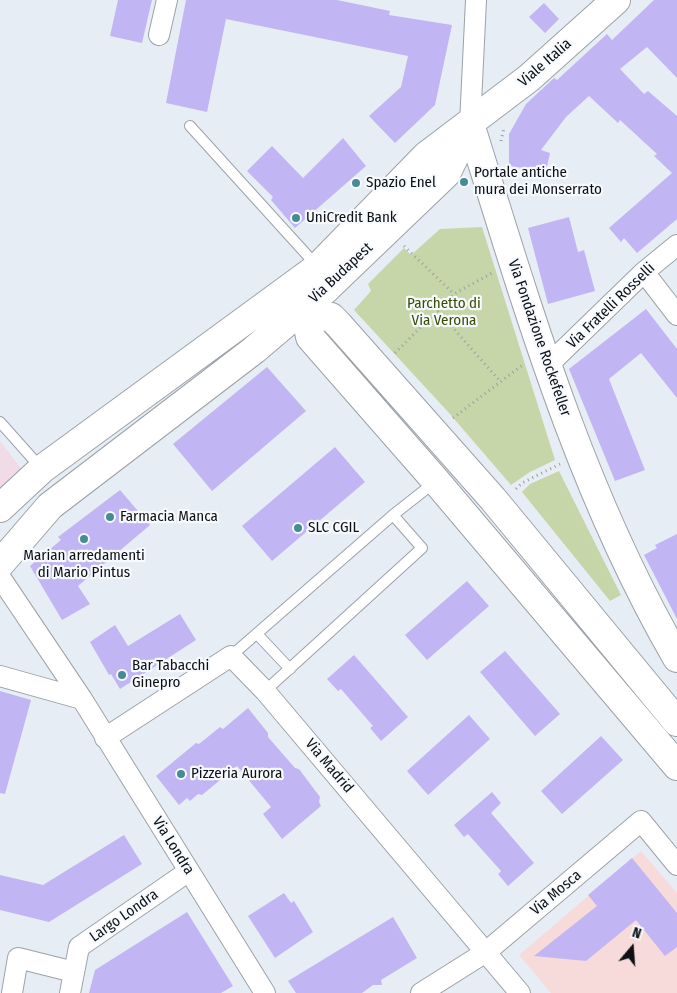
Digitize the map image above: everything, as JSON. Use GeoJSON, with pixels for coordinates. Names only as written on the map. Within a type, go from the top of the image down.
{"type":"FeatureCollection","features":[{"type":"Feature","properties":{"kind":"main road","name":"Viale Italia"},"geometry":{"type":"LineString","coordinates":[[470,124],[529,78],[616,0]]}},
{"type":"Feature","properties":{"kind":"main road","name":"Via Budapest"},"geometry":{"type":"LineString","coordinates":[[0,564],[50,506],[258,347],[298,306],[318,267],[426,156],[470,124]]}},
{"type":"Feature","properties":{"kind":"main road","name":"Via Budapest"},"geometry":{"type":"LineString","coordinates":[[5,498],[42,469],[327,288],[446,174],[470,124]]}},
{"type":"Feature","properties":{"kind":"main road","name":"Via Fondazione Rockefeller"},"geometry":{"type":"LineString","coordinates":[[470,124],[538,363],[652,616],[677,658]]}},
{"type":"Feature","properties":{"kind":"main road"},"geometry":{"type":"LineString","coordinates":[[298,306],[310,338],[436,481],[677,766]]}},
{"type":"Feature","properties":{"kind":"main road"},"geometry":{"type":"LineString","coordinates":[[298,306],[331,317],[338,324],[493,499],[677,722]]}},
{"type":"Feature","properties":{"kind":"street"},"geometry":{"type":"LineString","coordinates":[[159,35],[166,0]]}},
{"type":"Feature","properties":{"kind":"street","name":"Via Fondazione Rockefeller"},"geometry":{"type":"LineString","coordinates":[[470,124],[476,0]]}},
{"type":"Feature","properties":{"kind":"street","name":"Via Fratelli Rosselli"},"geometry":{"type":"LineString","coordinates":[[538,363],[677,245]]}},
{"type":"Feature","properties":{"kind":"street"},"geometry":{"type":"LineString","coordinates":[[644,272],[677,315]]}},
{"type":"Feature","properties":{"kind":"street","name":"Via Londra"},"geometry":{"type":"LineString","coordinates":[[0,577],[82,700],[265,993]]}},
{"type":"Feature","properties":{"kind":"street"},"geometry":{"type":"LineString","coordinates":[[105,738],[231,656]]}},
{"type":"Feature","properties":{"kind":"street","name":"Via Madrid"},"geometry":{"type":"LineString","coordinates":[[231,656],[265,691],[520,993]]}},
{"type":"Feature","properties":{"kind":"street"},"geometry":{"type":"LineString","coordinates":[[0,676],[82,700]]}},
{"type":"Feature","properties":{"kind":"street","name":"Via Mosca"},"geometry":{"type":"LineString","coordinates":[[421,993],[486,952],[641,821],[677,865]]}},
{"type":"Feature","properties":{"kind":"street","name":"Largo Londra"},"geometry":{"type":"LineString","coordinates":[[70,993],[79,947],[189,871]]}},
{"type":"Feature","properties":{"kind":"street"},"geometry":{"type":"LineString","coordinates":[[12,993],[18,958],[74,972]]}},
{"type":"Feature","properties":{"kind":"lane"},"geometry":{"type":"LineString","coordinates":[[190,126],[318,267]]}},
{"type":"Feature","properties":{"kind":"lane"},"geometry":{"type":"LineString","coordinates":[[0,422],[42,469]]}},
{"type":"Feature","properties":{"kind":"lane"},"geometry":{"type":"LineString","coordinates":[[231,656],[393,515],[436,481]]}},
{"type":"Feature","properties":{"kind":"lane"},"geometry":{"type":"LineString","coordinates":[[265,691],[422,548],[393,515]]}},
{"type":"Feature","properties":{"kind":"lane"},"geometry":{"type":"LineString","coordinates":[[256,634],[290,669]]}},
{"type":"Feature","properties":{"kind":"path"},"geometry":{"type":"LineString","coordinates":[[400,242],[454,294]]}},
{"type":"Feature","properties":{"kind":"path"},"geometry":{"type":"LineString","coordinates":[[395,353],[454,294],[496,271]]}},
{"type":"Feature","properties":{"kind":"path"},"geometry":{"type":"LineString","coordinates":[[438,310],[500,381]]}},
{"type":"Feature","properties":{"kind":"path"},"geometry":{"type":"LineString","coordinates":[[451,420],[500,381],[538,363]]}},
{"type":"Feature","properties":{"kind":"path"},"geometry":{"type":"LineString","coordinates":[[513,494],[522,483],[561,463]]}},
{"type":"Feature","properties":{"kind":"shaded area"},"geometry":{"type":"Polygon","coordinates":[[[0,441],[24,472],[0,491],[0,441]]]}},
{"type":"Feature","properties":{"kind":"shaded area"},"geometry":{"type":"Polygon","coordinates":[[[641,851],[677,893],[677,993],[551,993],[519,955],[641,851]]]}},
{"type":"Feature","properties":{"kind":"green space","name":"Parchetto di Via Verona"},"geometry":{"type":"Polygon","coordinates":[[[482,227],[555,460],[530,472],[511,485],[449,413],[354,310],[371,291],[368,284],[404,248],[411,255],[440,229],[482,227]]]}},
{"type":"Feature","properties":{"kind":"green space"},"geometry":{"type":"Polygon","coordinates":[[[559,471],[621,595],[610,601],[522,492],[530,484],[559,471]]]}},
{"type":"Feature","properties":{"kind":"building"},"geometry":{"type":"Polygon","coordinates":[[[118,0],[152,0],[142,43],[110,36],[118,0]]]}},
{"type":"Feature","properties":{"kind":"building"},"geometry":{"type":"Polygon","coordinates":[[[186,0],[337,0],[390,11],[389,15],[452,25],[435,105],[395,143],[369,116],[401,87],[408,56],[226,19],[207,112],[166,103],[186,0]]]}},
{"type":"Feature","properties":{"kind":"building"},"geometry":{"type":"Polygon","coordinates":[[[654,0],[677,0],[677,78],[647,47],[620,69],[644,94],[648,91],[677,116],[677,219],[637,253],[624,238],[621,242],[609,228],[672,173],[654,156],[657,154],[620,120],[618,123],[589,96],[566,117],[541,150],[550,153],[546,171],[509,166],[509,134],[526,104],[554,78],[557,80],[607,34],[612,40],[654,0]]]}},
{"type":"Feature","properties":{"kind":"building"},"geometry":{"type":"Polygon","coordinates":[[[544,3],[559,19],[545,33],[529,17],[544,3]]]}},
{"type":"Feature","properties":{"kind":"building"},"geometry":{"type":"Polygon","coordinates":[[[343,138],[366,166],[295,228],[271,200],[273,197],[247,171],[272,146],[303,178],[343,138]]]}},
{"type":"Feature","properties":{"kind":"building"},"geometry":{"type":"Polygon","coordinates":[[[569,217],[578,252],[584,250],[595,291],[548,304],[528,228],[569,217]]]}},
{"type":"Feature","properties":{"kind":"building"},"geometry":{"type":"Polygon","coordinates":[[[646,309],[677,349],[677,398],[641,353],[609,379],[645,470],[615,481],[569,369],[646,309]]]}},
{"type":"Feature","properties":{"kind":"building"},"geometry":{"type":"Polygon","coordinates":[[[267,367],[306,411],[212,491],[173,444],[267,367]]]}},
{"type":"Feature","properties":{"kind":"building"},"geometry":{"type":"Polygon","coordinates":[[[335,447],[365,482],[272,561],[242,526],[335,447]]]}},
{"type":"Feature","properties":{"kind":"building"},"geometry":{"type":"Polygon","coordinates":[[[120,490],[150,525],[78,586],[90,604],[62,620],[30,566],[61,540],[58,537],[120,490]]]}},
{"type":"Feature","properties":{"kind":"building"},"geometry":{"type":"Polygon","coordinates":[[[677,534],[677,619],[644,555],[657,548],[655,545],[677,534]]]}},
{"type":"Feature","properties":{"kind":"building"},"geometry":{"type":"Polygon","coordinates":[[[467,581],[489,606],[427,660],[405,635],[467,581]]]}},
{"type":"Feature","properties":{"kind":"building"},"geometry":{"type":"Polygon","coordinates":[[[180,614],[196,640],[120,689],[111,674],[109,675],[90,642],[115,625],[128,646],[180,614]]]}},
{"type":"Feature","properties":{"kind":"building"},"geometry":{"type":"Polygon","coordinates":[[[505,651],[560,714],[535,736],[480,672],[505,651]]]}},
{"type":"Feature","properties":{"kind":"building"},"geometry":{"type":"Polygon","coordinates":[[[354,655],[408,717],[381,741],[370,728],[373,726],[341,689],[338,691],[327,679],[354,655]]]}},
{"type":"Feature","properties":{"kind":"building"},"geometry":{"type":"Polygon","coordinates":[[[0,691],[31,700],[5,794],[0,793],[0,691]]]}},
{"type":"Feature","properties":{"kind":"building"},"geometry":{"type":"Polygon","coordinates":[[[248,708],[268,733],[268,737],[295,768],[299,769],[320,797],[319,802],[321,806],[282,839],[263,814],[271,807],[237,766],[202,795],[198,794],[190,801],[187,798],[179,805],[156,776],[196,743],[199,744],[220,727],[223,729],[248,708]]]}},
{"type":"Feature","properties":{"kind":"building"},"geometry":{"type":"Polygon","coordinates":[[[469,715],[490,739],[428,795],[407,771],[469,715]]]}},
{"type":"Feature","properties":{"kind":"building"},"geometry":{"type":"Polygon","coordinates":[[[601,736],[623,760],[562,814],[541,791],[601,736]]]}},
{"type":"Feature","properties":{"kind":"building"},"geometry":{"type":"Polygon","coordinates":[[[492,792],[501,803],[491,813],[534,863],[508,886],[498,874],[501,871],[468,834],[464,837],[454,825],[492,792]]]}},
{"type":"Feature","properties":{"kind":"building"},"geometry":{"type":"Polygon","coordinates":[[[124,835],[142,864],[49,922],[0,910],[0,875],[43,885],[124,835]]]}},
{"type":"Feature","properties":{"kind":"building"},"geometry":{"type":"Polygon","coordinates":[[[632,858],[677,913],[677,947],[665,956],[636,920],[586,961],[534,956],[597,906],[588,895],[632,858]]]}},
{"type":"Feature","properties":{"kind":"building"},"geometry":{"type":"Polygon","coordinates":[[[284,893],[291,903],[294,901],[313,932],[275,958],[248,916],[284,893]]]}},
{"type":"Feature","properties":{"kind":"building"},"geometry":{"type":"Polygon","coordinates":[[[187,912],[233,986],[221,993],[89,993],[95,970],[187,912]]]}},
{"type":"Feature","properties":{"kind":"building"},"geometry":{"type":"Polygon","coordinates":[[[393,917],[417,958],[381,980],[382,985],[373,985],[362,993],[296,993],[288,981],[393,917]]]}},
{"type":"Feature","properties":{"kind":"place","name":"Portale antiche mura dei Monserrato"},"geometry":{"type":"Point","coordinates":[464,182]}},
{"type":"Feature","properties":{"kind":"place","name":"Spazio Enel"},"geometry":{"type":"Point","coordinates":[356,183]}},
{"type":"Feature","properties":{"kind":"place","name":"UniCredit Bank"},"geometry":{"type":"Point","coordinates":[296,218]}},
{"type":"Feature","properties":{"kind":"place","name":"Farmacia Manca"},"geometry":{"type":"Point","coordinates":[110,517]}},
{"type":"Feature","properties":{"kind":"place","name":"SLC CGIL"},"geometry":{"type":"Point","coordinates":[298,528]}},
{"type":"Feature","properties":{"kind":"place","name":"Marian arredamenti di Mario Pintus"},"geometry":{"type":"Point","coordinates":[84,539]}},
{"type":"Feature","properties":{"kind":"place","name":"Bar Tabacchi Ginepro"},"geometry":{"type":"Point","coordinates":[122,675]}},
{"type":"Feature","properties":{"kind":"place","name":"Pizzeria Aurora"},"geometry":{"type":"Point","coordinates":[181,774]}}]}
